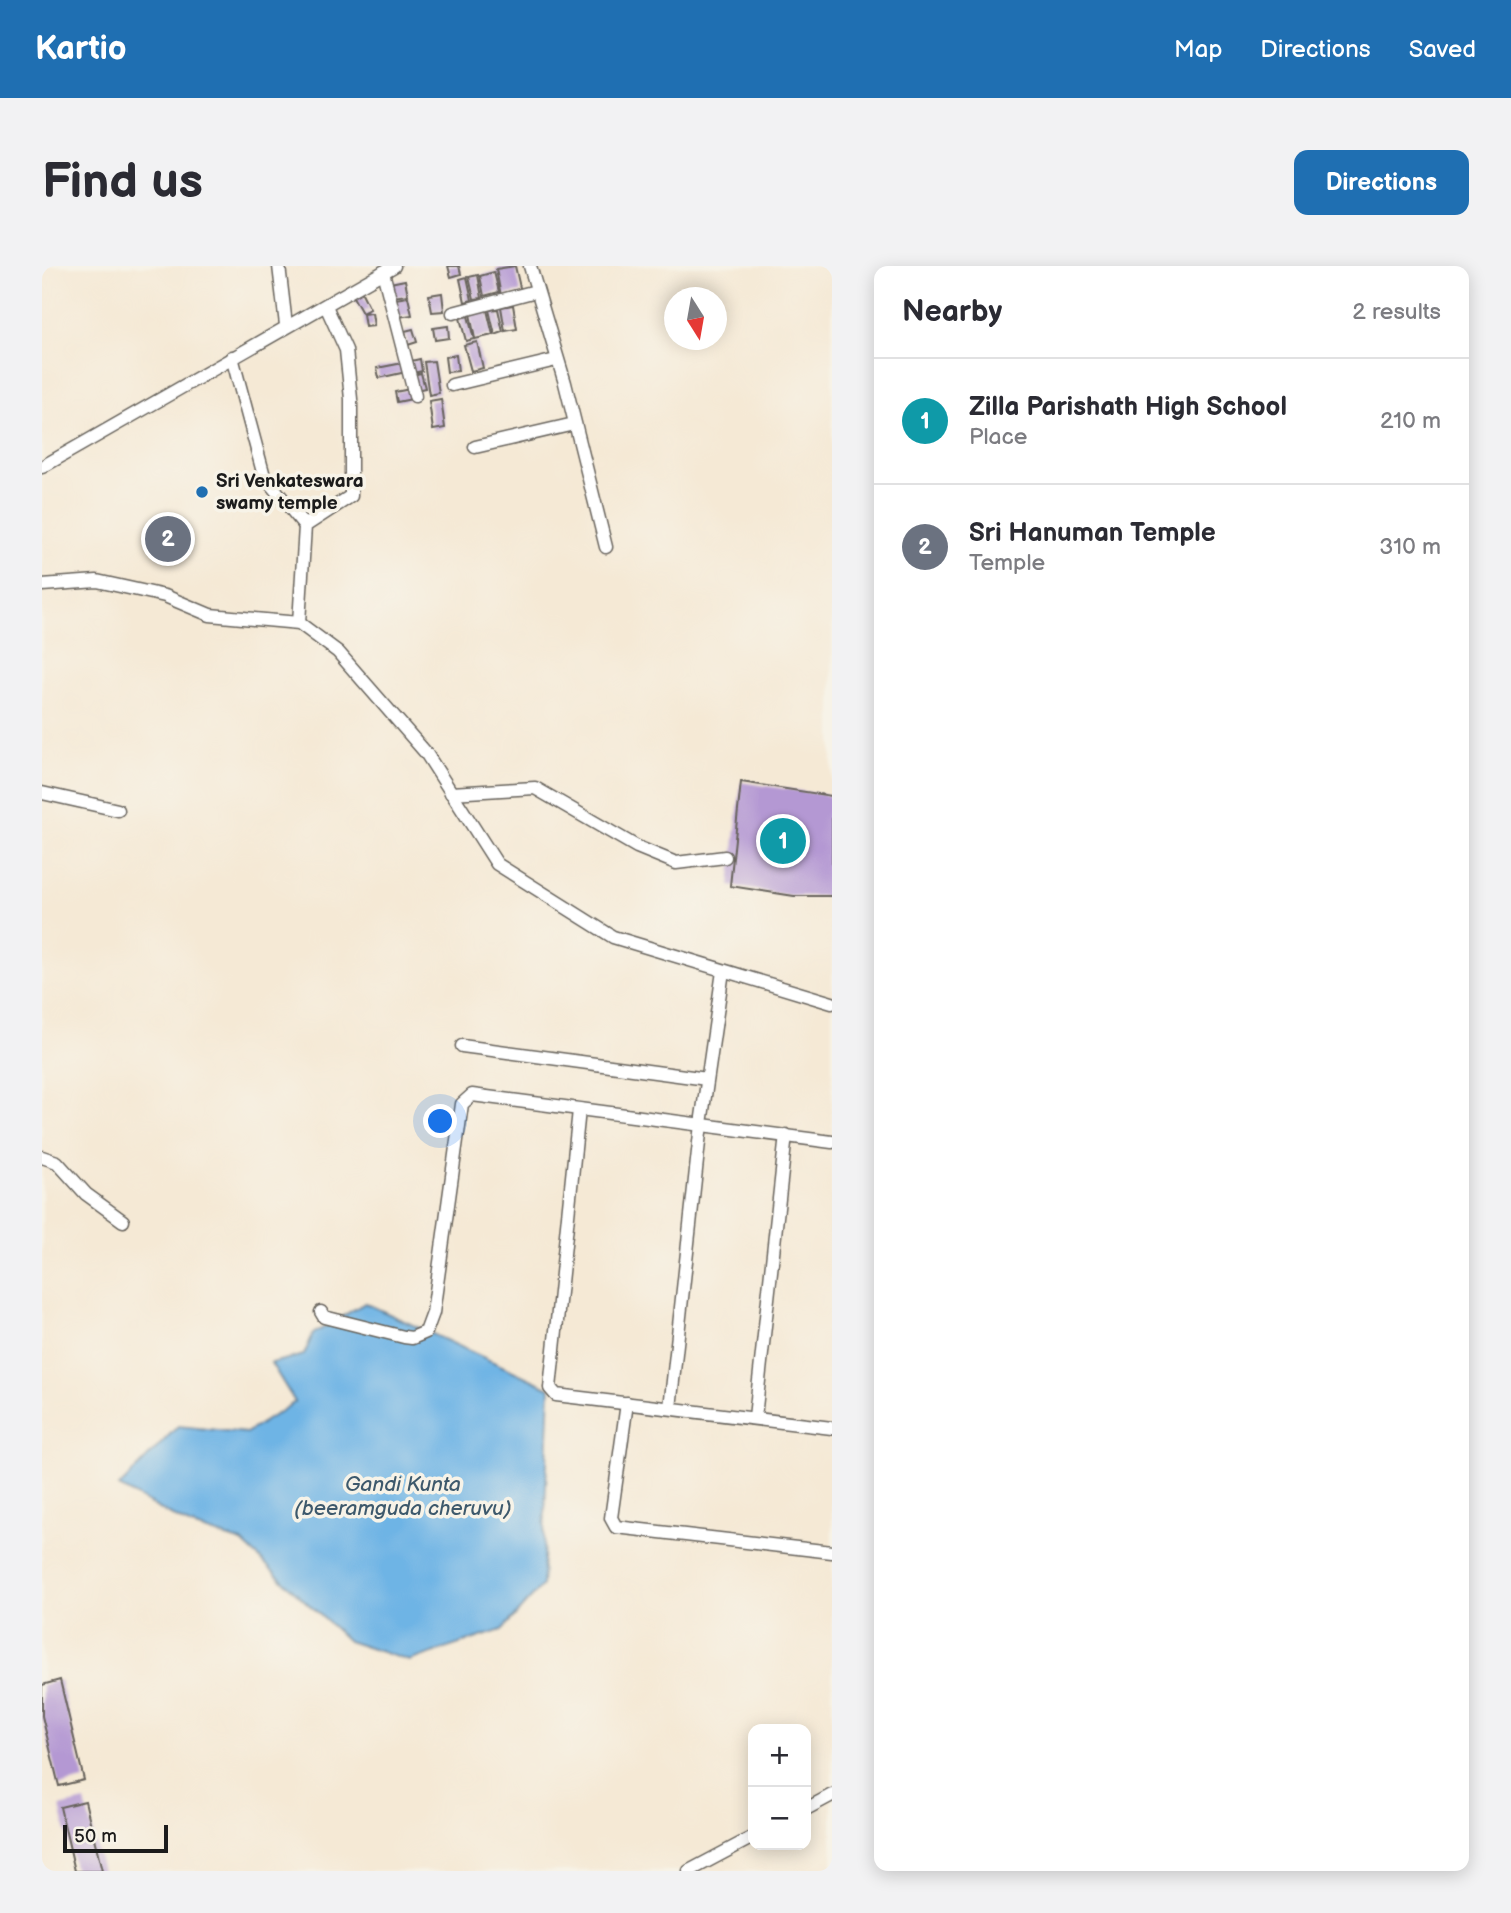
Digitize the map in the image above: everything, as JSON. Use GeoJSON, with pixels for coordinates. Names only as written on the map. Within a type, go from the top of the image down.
{"type":"FeatureCollection","features":[{"type":"Feature","properties":{"kind":"street"},"geometry":{"type":"LineString","coordinates":[[279,266],[286,325]]}},
{"type":"Feature","properties":{"kind":"street"},"geometry":{"type":"LineString","coordinates":[[530,266],[565,383],[606,547]]}},
{"type":"Feature","properties":{"kind":"street"},"geometry":{"type":"LineString","coordinates":[[42,467],[388,269],[415,396]]}},
{"type":"Feature","properties":{"kind":"street"},"geometry":{"type":"LineString","coordinates":[[453,313],[536,291]]}},
{"type":"Feature","properties":{"kind":"street"},"geometry":{"type":"LineString","coordinates":[[305,526],[351,496],[351,399],[346,350],[326,306]]}},
{"type":"Feature","properties":{"kind":"street"},"geometry":{"type":"LineString","coordinates":[[232,357],[264,475],[305,526],[299,623]]}},
{"type":"Feature","properties":{"kind":"street"},"geometry":{"type":"LineString","coordinates":[[452,385],[556,360]]}},
{"type":"Feature","properties":{"kind":"street"},"geometry":{"type":"LineString","coordinates":[[475,447],[574,424]]}},
{"type":"Feature","properties":{"kind":"street"},"geometry":{"type":"LineString","coordinates":[[42,585],[97,581],[165,597],[210,615],[299,623],[338,652],[426,753],[497,864],[613,937],[832,1003]]}},
{"type":"Feature","properties":{"kind":"street"},"geometry":{"type":"LineString","coordinates":[[451,793],[535,788],[637,847],[676,863],[725,857]]}},
{"type":"Feature","properties":{"kind":"street"},"geometry":{"type":"LineString","coordinates":[[42,793],[118,810]]}},
{"type":"Feature","properties":{"kind":"street"},"geometry":{"type":"LineString","coordinates":[[670,1408],[701,1124],[723,971]]}},
{"type":"Feature","properties":{"kind":"street"},"geometry":{"type":"LineString","coordinates":[[462,1046],[707,1079]]}},
{"type":"Feature","properties":{"kind":"street"},"geometry":{"type":"LineString","coordinates":[[321,1312],[324,1317],[412,1338],[426,1332],[433,1313],[465,1098],[472,1095],[832,1142]]}},
{"type":"Feature","properties":{"kind":"street"},"geometry":{"type":"LineString","coordinates":[[579,1110],[550,1388],[556,1395],[832,1428]]}},
{"type":"Feature","properties":{"kind":"street"},"geometry":{"type":"LineString","coordinates":[[755,1417],[786,1135]]}},
{"type":"Feature","properties":{"kind":"street"},"geometry":{"type":"LineString","coordinates":[[42,1157],[57,1162],[86,1194],[123,1221]]}},
{"type":"Feature","properties":{"kind":"street"},"geometry":{"type":"LineString","coordinates":[[627,1403],[611,1518],[616,1527],[832,1552]]}},
{"type":"Feature","properties":{"kind":"street"},"geometry":{"type":"LineString","coordinates":[[811,1806],[832,1795]]}},
{"type":"Feature","properties":{"kind":"street"},"geometry":{"type":"LineString","coordinates":[[690,1871],[748,1840]]}},
{"type":"Feature","properties":{"kind":"water","name":"Gandi Kunta (beeramguda cheruvu)"},"geometry":{"type":"Polygon","coordinates":[[[365,1303],[550,1388],[542,1586],[502,1630],[409,1661],[348,1641],[242,1542],[189,1525],[119,1487],[178,1426],[246,1433],[295,1402],[271,1363],[304,1355],[313,1334],[365,1303]]]}},
{"type":"Feature","properties":{"kind":"building"},"geometry":{"type":"Polygon","coordinates":[[[448,266],[459,266],[461,274],[451,277],[448,266]]]}},
{"type":"Feature","properties":{"kind":"building"},"geometry":{"type":"Polygon","coordinates":[[[515,266],[521,292],[501,296],[496,269],[515,266]]]}},
{"type":"Feature","properties":{"kind":"building"},"geometry":{"type":"Polygon","coordinates":[[[494,272],[499,292],[484,296],[480,276],[494,272]]]}},
{"type":"Feature","properties":{"kind":"building"},"geometry":{"type":"Polygon","coordinates":[[[478,275],[482,298],[474,299],[469,277],[478,275]]]}},
{"type":"Feature","properties":{"kind":"building"},"geometry":{"type":"Polygon","coordinates":[[[467,277],[472,300],[465,302],[460,279],[467,277]]]}},
{"type":"Feature","properties":{"kind":"building"},"geometry":{"type":"Polygon","coordinates":[[[405,280],[408,295],[392,297],[390,283],[405,280]]]}},
{"type":"Feature","properties":{"kind":"building"},"geometry":{"type":"Polygon","coordinates":[[[361,291],[370,309],[362,313],[352,295],[361,291]]]}},
{"type":"Feature","properties":{"kind":"building"},"geometry":{"type":"Polygon","coordinates":[[[442,293],[444,311],[432,312],[429,295],[442,293]]]}},
{"type":"Feature","properties":{"kind":"building"},"geometry":{"type":"Polygon","coordinates":[[[408,297],[412,315],[398,317],[395,299],[408,297]]]}},
{"type":"Feature","properties":{"kind":"building"},"geometry":{"type":"Polygon","coordinates":[[[513,305],[517,329],[505,331],[501,307],[513,305]]]}},
{"type":"Feature","properties":{"kind":"building"},"geometry":{"type":"Polygon","coordinates":[[[498,309],[503,332],[495,335],[489,310],[498,309]]]}},
{"type":"Feature","properties":{"kind":"building"},"geometry":{"type":"Polygon","coordinates":[[[487,310],[493,335],[475,339],[470,314],[487,310]]]}},
{"type":"Feature","properties":{"kind":"building"},"geometry":{"type":"Polygon","coordinates":[[[372,313],[374,326],[365,327],[363,314],[372,313]]]}},
{"type":"Feature","properties":{"kind":"building"},"geometry":{"type":"Polygon","coordinates":[[[468,316],[474,339],[466,341],[460,318],[468,316]]]}},
{"type":"Feature","properties":{"kind":"building"},"geometry":{"type":"Polygon","coordinates":[[[448,326],[449,338],[435,340],[433,328],[448,326]]]}},
{"type":"Feature","properties":{"kind":"building"},"geometry":{"type":"Polygon","coordinates":[[[413,329],[417,342],[408,345],[405,331],[413,329]]]}},
{"type":"Feature","properties":{"kind":"building"},"geometry":{"type":"Polygon","coordinates":[[[477,342],[483,368],[471,371],[464,345],[477,342]]]}},
{"type":"Feature","properties":{"kind":"building"},"geometry":{"type":"Polygon","coordinates":[[[456,355],[458,371],[447,372],[445,357],[456,355]]]}},
{"type":"Feature","properties":{"kind":"building"},"geometry":{"type":"Polygon","coordinates":[[[420,359],[422,371],[413,373],[411,361],[420,359]]]}},
{"type":"Feature","properties":{"kind":"building"},"geometry":{"type":"Polygon","coordinates":[[[434,361],[439,393],[429,395],[424,362],[434,361]]]}},
{"type":"Feature","properties":{"kind":"building"},"geometry":{"type":"Polygon","coordinates":[[[403,363],[406,372],[379,378],[377,368],[403,363]]]}},
{"type":"Feature","properties":{"kind":"building"},"geometry":{"type":"Polygon","coordinates":[[[421,373],[425,388],[416,390],[413,375],[421,373]]]}},
{"type":"Feature","properties":{"kind":"building"},"geometry":{"type":"Polygon","coordinates":[[[410,389],[412,399],[397,402],[395,392],[410,389]]]}},
{"type":"Feature","properties":{"kind":"building"},"geometry":{"type":"Polygon","coordinates":[[[441,399],[445,428],[433,430],[429,401],[441,399]]]}},
{"type":"Feature","properties":{"kind":"building"},"geometry":{"type":"Polygon","coordinates":[[[741,782],[832,796],[832,896],[794,896],[730,886],[741,782]]]}},
{"type":"Feature","properties":{"kind":"building"},"geometry":{"type":"Polygon","coordinates":[[[60,1680],[84,1780],[59,1786],[42,1716],[42,1685],[60,1680]]]}},
{"type":"Feature","properties":{"kind":"building"},"geometry":{"type":"Polygon","coordinates":[[[85,1801],[102,1871],[75,1871],[60,1807],[85,1801]]]}},
{"type":"Feature","properties":{"kind":"place","name":"Sri Venkateswara swamy temple"},"geometry":{"type":"Point","coordinates":[202,492]}},
{"type":"Feature","properties":{"kind":"place","name":"Sri Hanuman Temple"},"geometry":{"type":"Point","coordinates":[168,539]}},
{"type":"Feature","properties":{"kind":"place","name":"Zilla Parishath High School"},"geometry":{"type":"Point","coordinates":[783,841]}}]}
